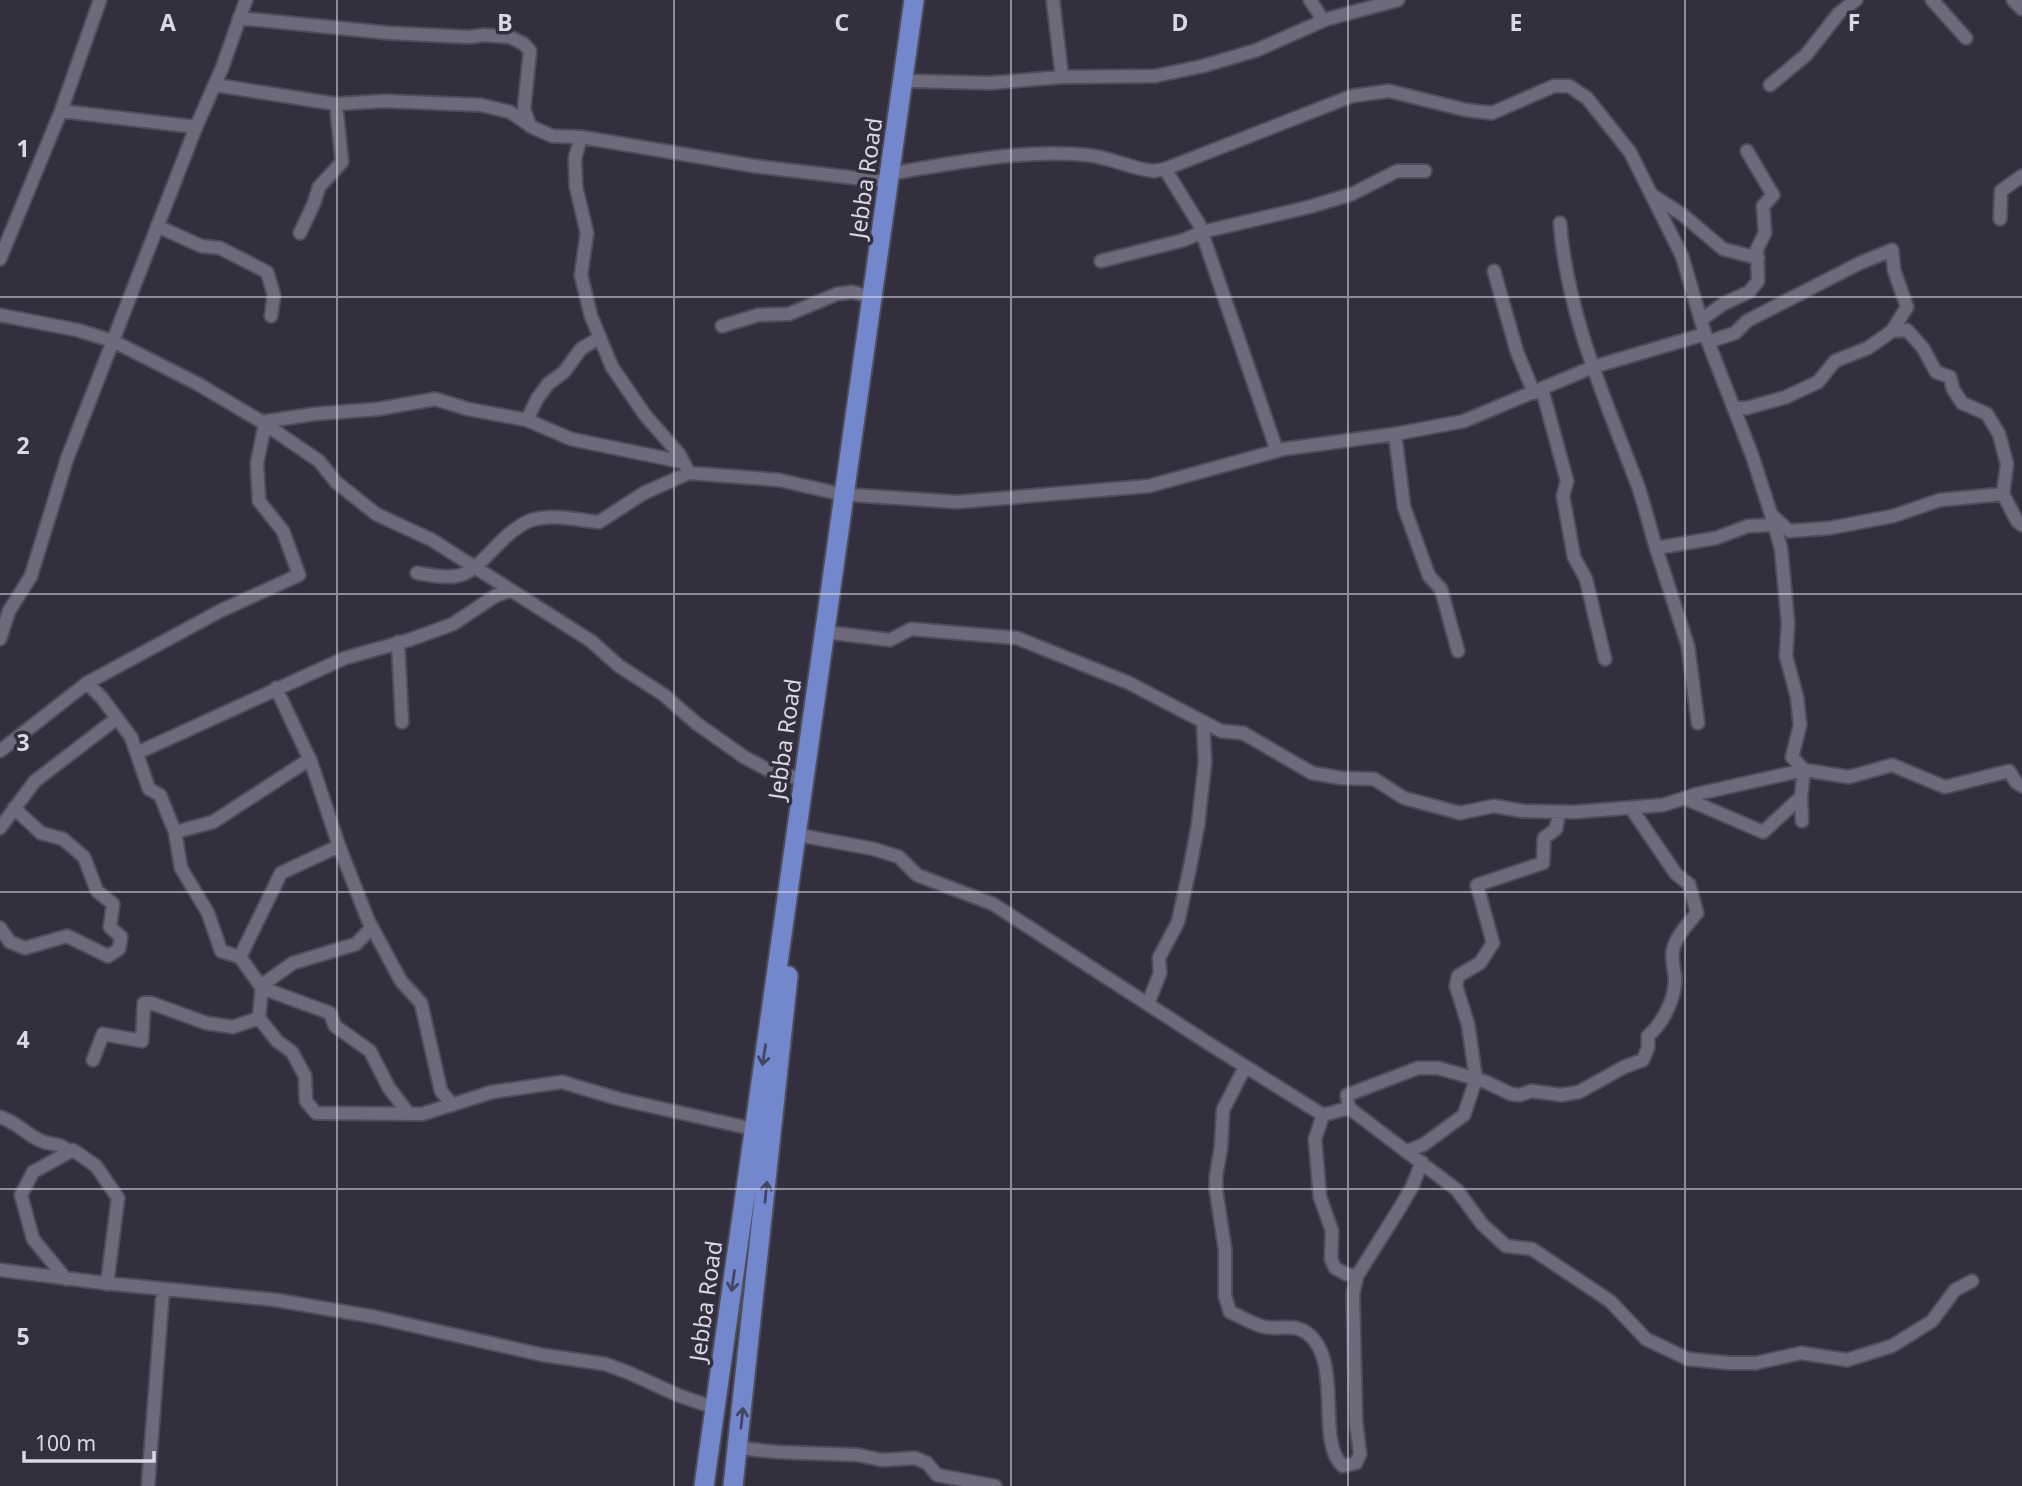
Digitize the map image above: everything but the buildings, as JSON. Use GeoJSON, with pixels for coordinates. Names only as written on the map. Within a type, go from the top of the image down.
{"type":"FeatureCollection","features":[{"type":"Feature","properties":{"kind":"highway","name":"Jebba Road"},"geometry":{"type":"LineString","coordinates":[[733,1486],[739,1448],[804,779],[895,177],[914,0]]}},
{"type":"Feature","properties":{"kind":"highway","name":"Jebba Road"},"geometry":{"type":"LineString","coordinates":[[704,1486],[753,1129],[804,835],[833,633],[872,297],[913,81],[924,0]]}},
{"type":"Feature","properties":{"kind":"street"},"geometry":{"type":"LineString","coordinates":[[0,259],[61,111],[100,0]]}},
{"type":"Feature","properties":{"kind":"street"},"geometry":{"type":"LineString","coordinates":[[0,639],[5,609],[31,576],[59,482],[246,0]]}},
{"type":"Feature","properties":{"kind":"street"},"geometry":{"type":"LineString","coordinates":[[1053,0],[1062,77]]}},
{"type":"Feature","properties":{"kind":"street"},"geometry":{"type":"LineString","coordinates":[[1310,0],[1323,20]]}},
{"type":"Feature","properties":{"kind":"street"},"geometry":{"type":"LineString","coordinates":[[913,81],[990,83],[1062,77],[1155,76],[1256,50],[1323,20],[1398,0]]}},
{"type":"Feature","properties":{"kind":"street"},"geometry":{"type":"LineString","coordinates":[[1770,85],[1806,55],[1839,13],[1856,0]]}},
{"type":"Feature","properties":{"kind":"street"},"geometry":{"type":"LineString","coordinates":[[1933,0],[1966,38]]}},
{"type":"Feature","properties":{"kind":"street"},"geometry":{"type":"LineString","coordinates":[[2013,0],[2022,9]]}},
{"type":"Feature","properties":{"kind":"street"},"geometry":{"type":"LineString","coordinates":[[239,18],[389,33],[469,37],[484,34],[510,37],[524,44],[530,51],[524,109],[530,126]]}},
{"type":"Feature","properties":{"kind":"street"},"geometry":{"type":"LineString","coordinates":[[215,85],[336,104],[384,101],[481,105],[510,112],[530,126],[552,136],[581,136],[754,166],[895,177],[1009,154],[1089,155],[1145,170],[1165,169],[1352,96],[1389,91],[1466,110],[1492,113],[1554,86],[1569,86],[1587,98],[1630,152],[1682,256],[1707,338],[1773,520],[1781,548],[1788,623],[1786,656],[1797,697],[1800,725],[1792,757],[1804,770],[1801,821]]}},
{"type":"Feature","properties":{"kind":"street"},"geometry":{"type":"LineString","coordinates":[[300,233],[319,187],[342,162],[336,104]]}},
{"type":"Feature","properties":{"kind":"street"},"geometry":{"type":"LineString","coordinates":[[61,111],[196,127]]}},
{"type":"Feature","properties":{"kind":"street"},"geometry":{"type":"LineString","coordinates":[[581,136],[575,159],[576,187],[587,233],[581,275],[591,316],[612,367],[629,393],[673,445],[686,467]]}},
{"type":"Feature","properties":{"kind":"street"},"geometry":{"type":"LineString","coordinates":[[1701,320],[1723,304],[1749,292],[1758,281],[1757,249],[1765,233],[1763,206],[1773,195],[1747,151]]}},
{"type":"Feature","properties":{"kind":"street"},"geometry":{"type":"LineString","coordinates":[[1165,169],[1202,232],[1277,451]]}},
{"type":"Feature","properties":{"kind":"street"},"geometry":{"type":"LineString","coordinates":[[1101,261],[1352,194],[1397,171],[1425,171]]}},
{"type":"Feature","properties":{"kind":"street"},"geometry":{"type":"LineString","coordinates":[[2000,219],[2001,191],[2022,176]]}},
{"type":"Feature","properties":{"kind":"street"},"geometry":{"type":"LineString","coordinates":[[1651,194],[1683,215],[1723,249],[1758,258]]}},
{"type":"Feature","properties":{"kind":"street"},"geometry":{"type":"LineString","coordinates":[[1560,223],[1564,264],[1572,302],[1593,367],[1639,489],[1688,646],[1698,723]]}},
{"type":"Feature","properties":{"kind":"street"},"geometry":{"type":"LineString","coordinates":[[157,226],[201,246],[220,248],[267,272],[274,295],[271,316]]}},
{"type":"Feature","properties":{"kind":"street"},"geometry":{"type":"LineString","coordinates":[[264,423],[435,399],[527,420],[571,439],[686,467],[779,480],[849,495],[957,502],[1149,486],[1277,451],[1464,421],[1593,367],[1735,333],[1747,321],[1860,263],[1892,250],[1894,270],[1907,307],[1892,331],[1868,348],[1835,361],[1818,382],[1786,397],[1747,408],[1734,408]]}},
{"type":"Feature","properties":{"kind":"street"},"geometry":{"type":"LineString","coordinates":[[1494,271],[1517,352],[1538,391],[1567,481],[1563,496],[1574,556],[1586,579],[1605,659]]}},
{"type":"Feature","properties":{"kind":"street"},"geometry":{"type":"LineString","coordinates":[[722,326],[758,315],[789,314],[829,296],[848,292],[872,297]]}},
{"type":"Feature","properties":{"kind":"street"},"geometry":{"type":"LineString","coordinates":[[0,315],[77,330],[113,341],[198,384],[264,423],[319,461],[336,482],[376,514],[432,540],[591,641],[619,666],[664,695],[696,723],[744,757],[774,773],[804,779]]}},
{"type":"Feature","properties":{"kind":"street"},"geometry":{"type":"LineString","coordinates":[[1892,331],[1907,330],[1923,348],[1936,372],[1950,377],[1953,389],[1962,403],[1987,414],[1999,434],[2007,464],[2003,494],[2017,521],[2022,525]]}},
{"type":"Feature","properties":{"kind":"street"},"geometry":{"type":"LineString","coordinates":[[527,420],[548,384],[565,372],[581,349],[600,337]]}},
{"type":"Feature","properties":{"kind":"street"},"geometry":{"type":"LineString","coordinates":[[0,751],[87,683],[220,611],[299,575],[283,531],[259,501],[257,463],[264,423]]}},
{"type":"Feature","properties":{"kind":"street"},"geometry":{"type":"LineString","coordinates":[[1395,434],[1404,507],[1429,576],[1441,589],[1458,651]]}},
{"type":"Feature","properties":{"kind":"street"},"geometry":{"type":"LineString","coordinates":[[417,573],[462,575],[473,568],[508,533],[531,520],[563,517],[600,522],[686,467]]}},
{"type":"Feature","properties":{"kind":"street"},"geometry":{"type":"LineString","coordinates":[[1656,548],[1716,538],[1773,520],[1789,531],[1830,528],[1893,516],[1940,500],[2003,494]]}},
{"type":"Feature","properties":{"kind":"street"},"geometry":{"type":"LineString","coordinates":[[137,753],[345,658],[453,624],[495,596],[509,591]]}},
{"type":"Feature","properties":{"kind":"street"},"geometry":{"type":"LineString","coordinates":[[833,633],[890,640],[911,629],[1017,638],[1129,683],[1221,731],[1243,733],[1312,773],[1341,778],[1374,779],[1404,797],[1460,813],[1494,806],[1524,811],[1559,812],[1663,805],[1804,770],[1849,777],[1892,765],[1945,787],[2009,771],[2022,786]]}},
{"type":"Feature","properties":{"kind":"street"},"geometry":{"type":"LineString","coordinates":[[398,642],[402,722]]}},
{"type":"Feature","properties":{"kind":"street"},"geometry":{"type":"LineString","coordinates":[[87,683],[102,698],[131,737],[149,789],[160,795],[174,832],[181,868],[208,913],[221,951],[240,957],[262,988],[330,1013],[335,1026],[370,1051],[389,1088],[409,1114]]}},
{"type":"Feature","properties":{"kind":"street"},"geometry":{"type":"LineString","coordinates":[[276,688],[310,759],[372,927],[401,981],[421,1003],[441,1091],[452,1105]]}},
{"type":"Feature","properties":{"kind":"street"},"geometry":{"type":"LineString","coordinates":[[0,828],[36,781],[116,719]]}},
{"type":"Feature","properties":{"kind":"street"},"geometry":{"type":"LineString","coordinates":[[1147,1004],[1160,973],[1159,958],[1175,933],[1190,867],[1205,762],[1203,722]]}},
{"type":"Feature","properties":{"kind":"street"},"geometry":{"type":"LineString","coordinates":[[174,832],[213,822],[310,759]]}},
{"type":"Feature","properties":{"kind":"street"},"geometry":{"type":"LineString","coordinates":[[1684,798],[1763,832],[1801,797]]}},
{"type":"Feature","properties":{"kind":"street"},"geometry":{"type":"LineString","coordinates":[[0,928],[10,943],[25,948],[67,936],[108,956],[120,949],[121,937],[110,927],[113,904],[96,891],[84,857],[63,839],[40,833],[14,808]]}},
{"type":"Feature","properties":{"kind":"street"},"geometry":{"type":"LineString","coordinates":[[1631,808],[1676,874],[1689,884],[1697,913],[1676,940],[1672,952],[1675,981],[1660,1026],[1648,1035],[1648,1048],[1643,1060],[1578,1093],[1560,1095],[1531,1091],[1520,1095],[1511,1094],[1476,1079],[1438,1069],[1418,1068],[1347,1095],[1349,1108],[1457,1190],[1482,1224],[1506,1246],[1532,1249],[1610,1301],[1646,1339],[1688,1359],[1756,1363],[1801,1353],[1847,1360],[1892,1346],[1932,1321],[1955,1290],[1972,1281]]}},
{"type":"Feature","properties":{"kind":"street"},"geometry":{"type":"LineString","coordinates":[[1406,1151],[1423,1145],[1464,1115],[1476,1079],[1468,1024],[1456,986],[1458,976],[1480,963],[1493,943],[1477,885],[1544,863],[1544,838],[1556,829],[1559,812]]}},
{"type":"Feature","properties":{"kind":"street"},"geometry":{"type":"LineString","coordinates":[[804,835],[874,849],[899,858],[917,875],[993,904],[1323,1115],[1349,1108]]}},
{"type":"Feature","properties":{"kind":"street"},"geometry":{"type":"LineString","coordinates":[[240,957],[281,873],[340,846]]}},
{"type":"Feature","properties":{"kind":"street"},"geometry":{"type":"LineString","coordinates":[[372,927],[356,944],[293,963],[262,985],[259,1018],[277,1041],[292,1052],[304,1076],[306,1101],[316,1113],[422,1115],[492,1092],[562,1082],[619,1099],[753,1129]]}},
{"type":"Feature","properties":{"kind":"street"},"geometry":{"type":"LineString","coordinates":[[93,1060],[103,1034],[142,1041],[144,1003],[151,1003],[206,1023],[233,1027],[259,1018]]}},
{"type":"Feature","properties":{"kind":"street"},"geometry":{"type":"LineString","coordinates":[[1245,1067],[1223,1110],[1216,1177],[1225,1249],[1225,1296],[1230,1312],[1252,1324],[1269,1328],[1296,1327],[1309,1334],[1318,1347],[1328,1390],[1332,1449],[1336,1461],[1343,1466],[1356,1463],[1360,1454],[1353,1348],[1353,1294],[1357,1276],[1412,1187],[1422,1162]]}},
{"type":"Feature","properties":{"kind":"street"},"geometry":{"type":"LineString","coordinates":[[1323,1115],[1315,1139],[1320,1197],[1332,1231],[1331,1259],[1335,1268],[1357,1276]]}},
{"type":"Feature","properties":{"kind":"street"},"geometry":{"type":"LineString","coordinates":[[0,1117],[12,1121],[41,1142],[60,1143],[70,1152]]}},
{"type":"Feature","properties":{"kind":"street"},"geometry":{"type":"LineString","coordinates":[[66,1279],[33,1239],[20,1195],[33,1172],[73,1150],[96,1166],[117,1198],[107,1284]]}},
{"type":"Feature","properties":{"kind":"street"},"geometry":{"type":"LineString","coordinates":[[0,1270],[288,1303],[375,1317],[544,1355],[605,1364],[715,1408]]}},
{"type":"Feature","properties":{"kind":"street"},"geometry":{"type":"LineString","coordinates":[[148,1486],[163,1289]]}},
{"type":"Feature","properties":{"kind":"street"},"geometry":{"type":"LineString","coordinates":[[739,1448],[858,1455],[882,1460],[915,1458],[927,1463],[937,1475],[995,1486]]}}]}
